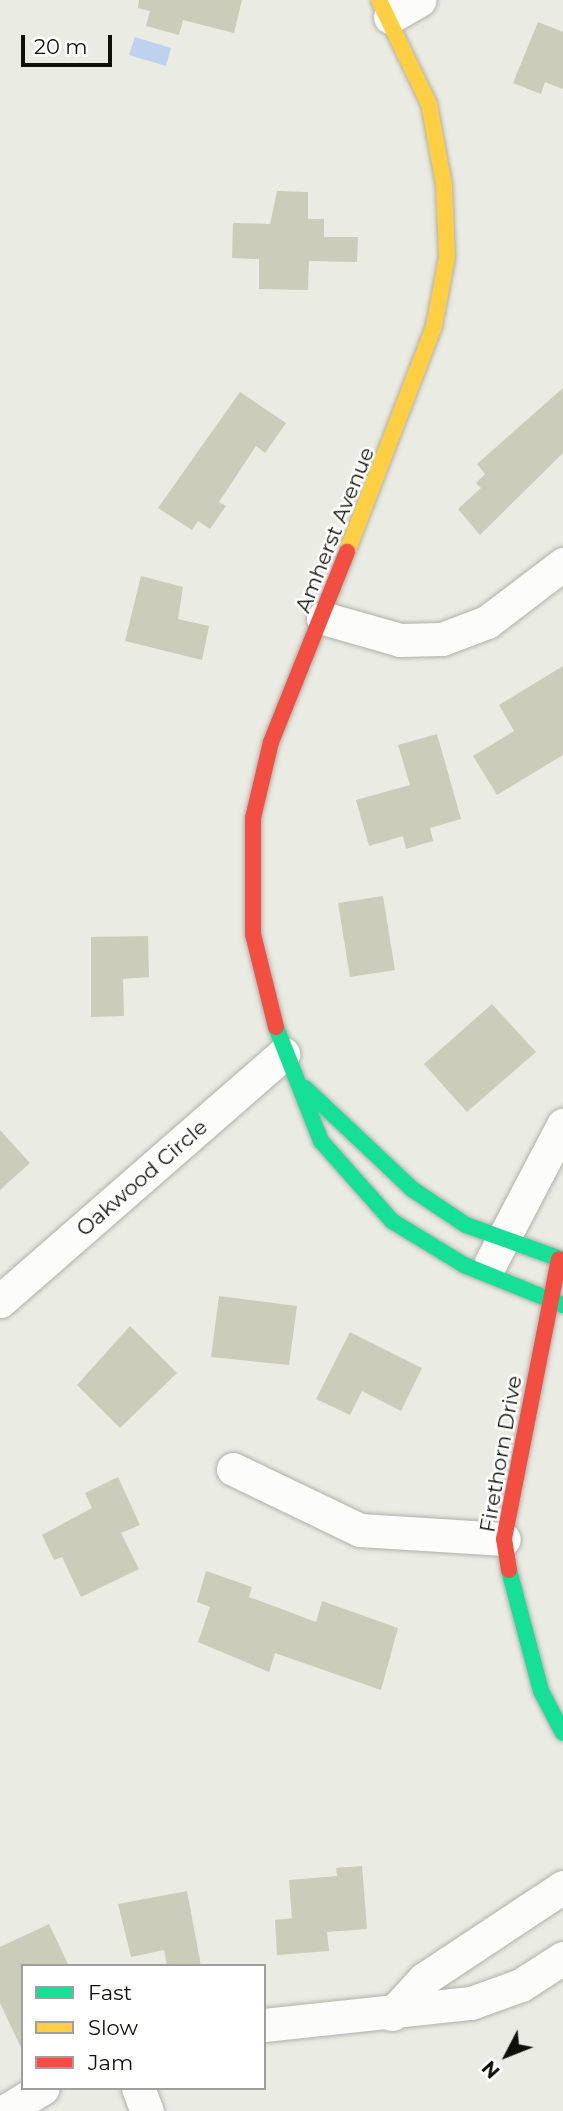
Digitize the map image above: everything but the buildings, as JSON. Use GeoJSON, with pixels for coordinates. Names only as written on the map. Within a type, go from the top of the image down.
{"type":"FeatureCollection","features":[{"type":"Feature","properties":{"kind":"street"},"geometry":{"type":"LineString","coordinates":[[384,8],[420,0]]}},
{"type":"Feature","properties":{"kind":"street","name":"Amherst Avenue"},"geometry":{"type":"LineString","coordinates":[[384,8],[429,104],[444,185],[447,257],[434,326],[413,388],[271,742],[253,818],[253,934],[290,1066],[321,1141],[391,1221],[485,1275],[556,1304]]}},
{"type":"Feature","properties":{"kind":"street"},"geometry":{"type":"LineString","coordinates":[[323,618],[400,640],[442,639],[487,622],[563,564]]}},
{"type":"Feature","properties":{"kind":"street"},"geometry":{"type":"LineString","coordinates":[[290,1066],[412,1189],[466,1225],[561,1259]]}},
{"type":"Feature","properties":{"kind":"street","name":"Oakwood Circle"},"geometry":{"type":"LineString","coordinates":[[0,1301],[290,1066]]}},
{"type":"Feature","properties":{"kind":"street"},"geometry":{"type":"LineString","coordinates":[[485,1275],[563,1125]]}},
{"type":"Feature","properties":{"kind":"street","name":"Firethorn Drive"},"geometry":{"type":"LineString","coordinates":[[561,1259],[556,1304],[504,1539],[517,1613],[541,1691],[563,1733]]}},
{"type":"Feature","properties":{"kind":"street"},"geometry":{"type":"LineString","coordinates":[[233,1469],[360,1530],[504,1539]]}},
{"type":"Feature","properties":{"kind":"street"},"geometry":{"type":"LineString","coordinates":[[392,2014],[424,1979],[563,1887]]}},
{"type":"Feature","properties":{"kind":"street"},"geometry":{"type":"LineString","coordinates":[[266,2025],[392,2014],[471,2003],[521,1985],[563,1958]]}},
{"type":"Feature","properties":{"kind":"street"},"geometry":{"type":"LineString","coordinates":[[5,2111],[40,2090]]}},
{"type":"Feature","properties":{"kind":"street"},"geometry":{"type":"LineString","coordinates":[[139,2090],[147,2111]]}},
{"type":"Feature","properties":{"kind":"water"},"geometry":{"type":"Polygon","coordinates":[[[135,37],[171,48],[166,66],[129,55],[135,37]]]}},
{"type":"Feature","properties":{"kind":"traffic: fast"},"geometry":{"type":"LineString","coordinates":[[276,1027],[321,1141],[392,1221],[464,1265],[563,1305]]}},
{"type":"Feature","properties":{"kind":"traffic: fast"},"geometry":{"type":"LineString","coordinates":[[305,1088],[412,1189],[466,1225],[563,1260]]}},
{"type":"Feature","properties":{"kind":"traffic: fast"},"geometry":{"type":"LineString","coordinates":[[509,1570],[541,1691],[563,1733]]}},
{"type":"Feature","properties":{"kind":"traffic: slow"},"geometry":{"type":"LineString","coordinates":[[347,552],[434,326],[447,257],[444,185],[429,104],[379,0]]}},
{"type":"Feature","properties":{"kind":"traffic: jam"},"geometry":{"type":"LineString","coordinates":[[276,1027],[253,934],[253,818],[271,742],[347,552]]}},
{"type":"Feature","properties":{"kind":"traffic: jam"},"geometry":{"type":"LineString","coordinates":[[509,1570],[504,1539],[559,1259]]}}]}
